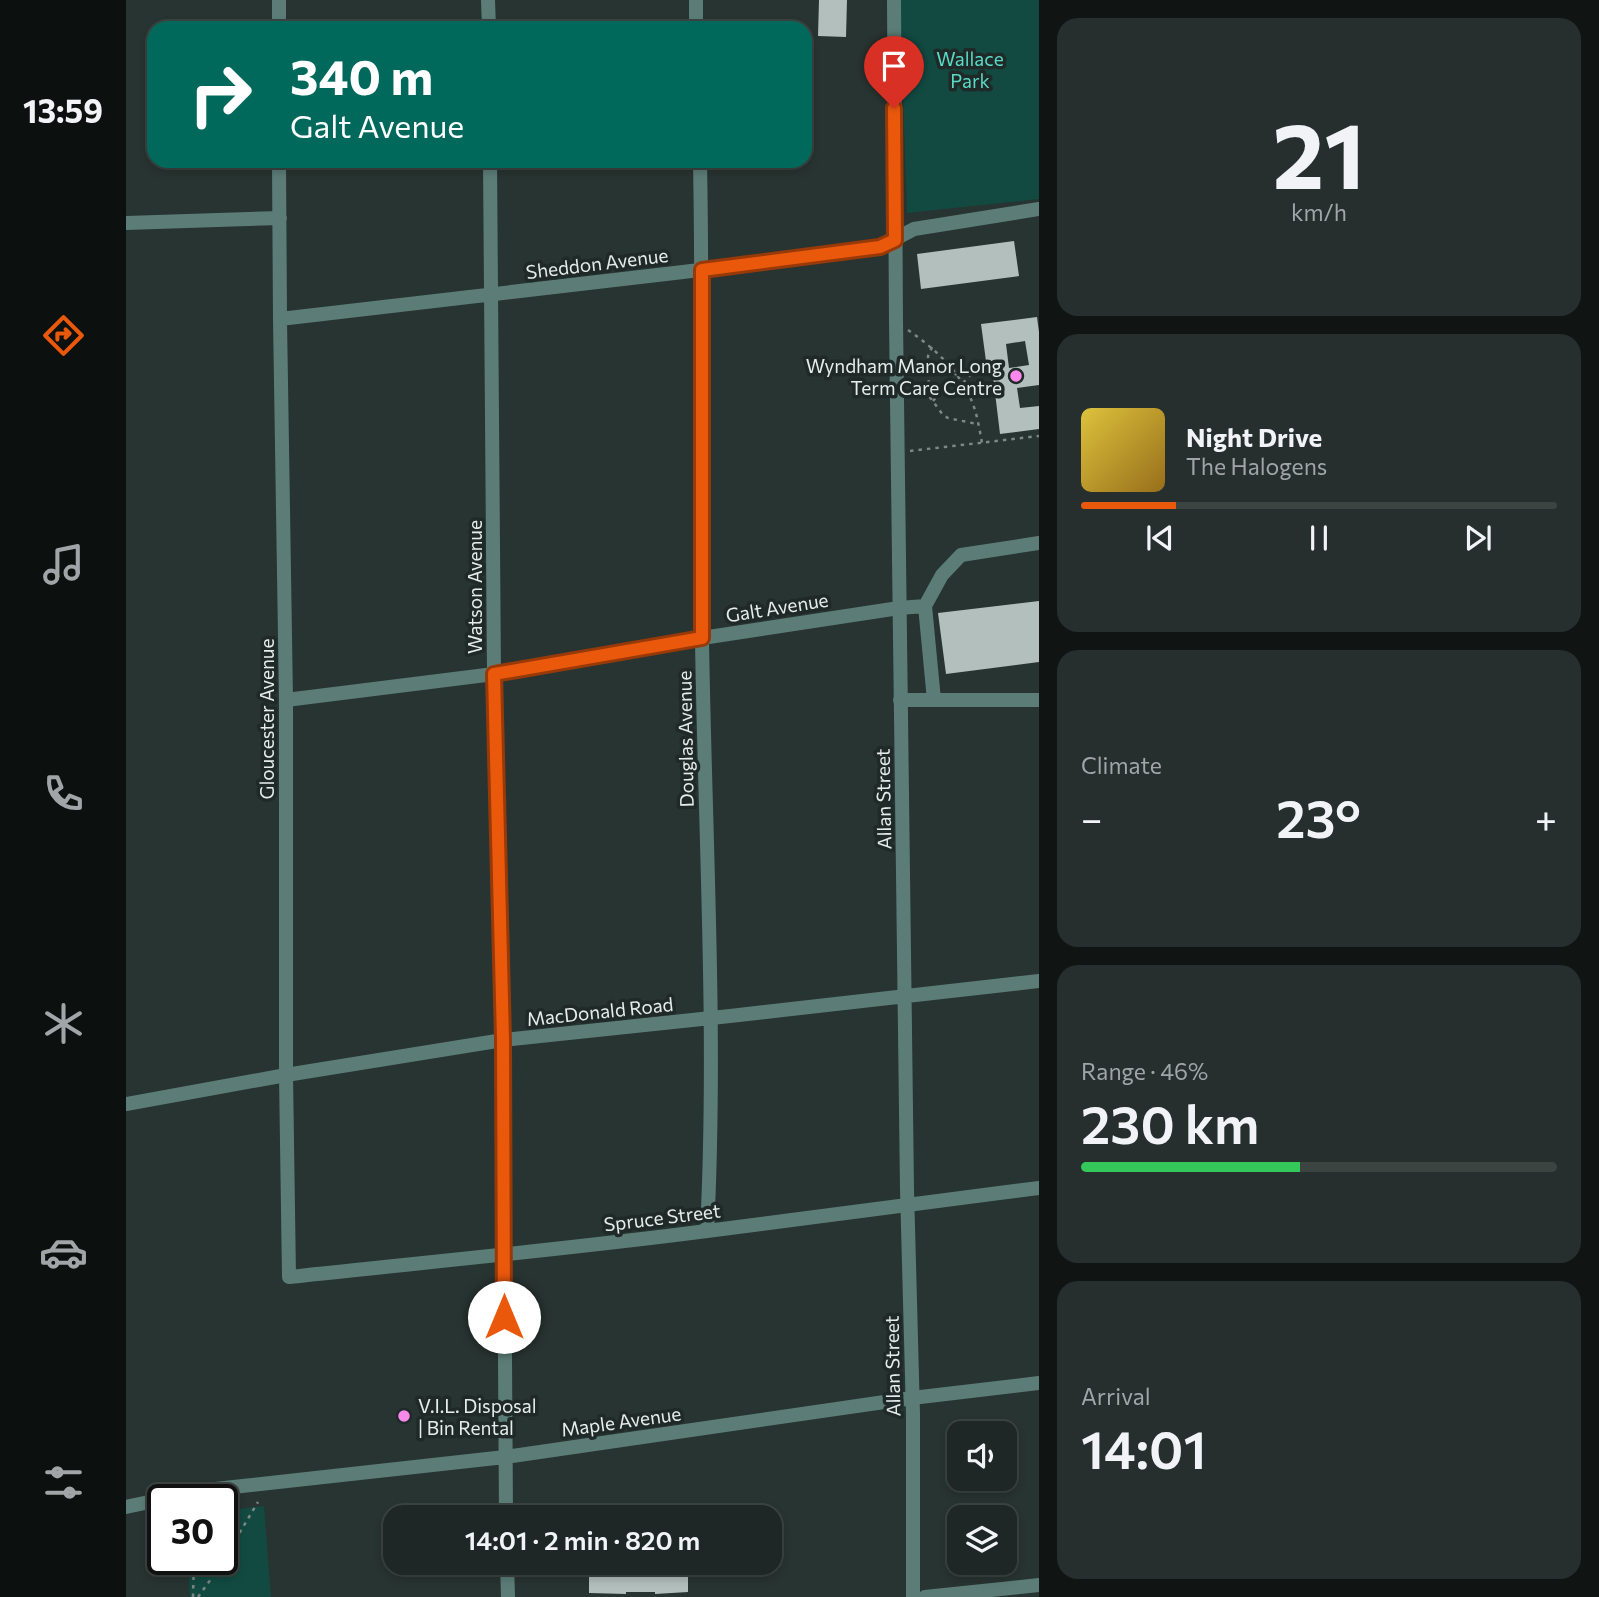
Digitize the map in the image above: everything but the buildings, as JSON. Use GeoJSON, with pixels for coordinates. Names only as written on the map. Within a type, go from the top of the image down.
{"type":"FeatureCollection","features":[{"type":"Feature","properties":{"kind":"street"},"geometry":{"type":"LineString","coordinates":[[279,0],[279,21]]}},
{"type":"Feature","properties":{"kind":"street"},"geometry":{"type":"LineString","coordinates":[[488,0],[489,21]]}},
{"type":"Feature","properties":{"kind":"street"},"geometry":{"type":"LineString","coordinates":[[696,0],[696,21]]}},
{"type":"Feature","properties":{"kind":"street","name":"Allan Street"},"geometry":{"type":"LineString","coordinates":[[894,0],[897,453],[913,1597]]}},
{"type":"Feature","properties":{"kind":"street","name":"Gloucester Avenue"},"geometry":{"type":"LineString","coordinates":[[279,168],[286,700],[289,1277]]}},
{"type":"Feature","properties":{"kind":"street","name":"Watson Avenue"},"geometry":{"type":"LineString","coordinates":[[490,168],[494,674],[503,1040],[506,1505]]}},
{"type":"Feature","properties":{"kind":"street","name":"Douglas Avenue"},"geometry":{"type":"LineString","coordinates":[[700,168],[702,638],[711,1018],[707,1231]]}},
{"type":"Feature","properties":{"kind":"street","name":"Sheddon Avenue"},"geometry":{"type":"LineString","coordinates":[[280,319],[880,247],[914,229],[1039,209]]}},
{"type":"Feature","properties":{"kind":"street"},"geometry":{"type":"LineString","coordinates":[[126,223],[280,218]]}},
{"type":"Feature","properties":{"kind":"street"},"geometry":{"type":"LineString","coordinates":[[934,700],[925,606],[942,575],[961,555],[1039,543]]}},
{"type":"Feature","properties":{"kind":"street","name":"Galt Avenue"},"geometry":{"type":"LineString","coordinates":[[286,700],[494,674],[702,638],[925,606]]}},
{"type":"Feature","properties":{"kind":"street"},"geometry":{"type":"LineString","coordinates":[[900,700],[1039,700]]}},
{"type":"Feature","properties":{"kind":"street","name":"MacDonald Road"},"geometry":{"type":"LineString","coordinates":[[126,1104],[503,1040],[1039,981]]}},
{"type":"Feature","properties":{"kind":"street","name":"Spruce Street"},"geometry":{"type":"LineString","coordinates":[[289,1277],[707,1231],[1039,1188]]}},
{"type":"Feature","properties":{"kind":"street","name":"Maple Avenue"},"geometry":{"type":"LineString","coordinates":[[126,1507],[206,1490],[505,1457],[912,1398],[1039,1383]]}},
{"type":"Feature","properties":{"kind":"street"},"geometry":{"type":"LineString","coordinates":[[507,1575],[508,1597]]}},
{"type":"Feature","properties":{"kind":"street"},"geometry":{"type":"LineString","coordinates":[[925,1597],[1039,1586]]}},
{"type":"Feature","properties":{"kind":"path"},"geometry":{"type":"LineString","coordinates":[[896,321],[932,347],[963,383],[975,409],[982,443]]}},
{"type":"Feature","properties":{"kind":"path"},"geometry":{"type":"LineString","coordinates":[[932,347],[928,356],[929,396],[947,418],[978,425]]}},
{"type":"Feature","properties":{"kind":"path"},"geometry":{"type":"LineString","coordinates":[[963,383],[975,370],[984,369]]}},
{"type":"Feature","properties":{"kind":"path"},"geometry":{"type":"LineString","coordinates":[[933,401],[956,374]]}},
{"type":"Feature","properties":{"kind":"path"},"geometry":{"type":"LineString","coordinates":[[897,453],[1039,436]]}},
{"type":"Feature","properties":{"kind":"path"},"geometry":{"type":"LineString","coordinates":[[198,1597],[258,1502]]}},
{"type":"Feature","properties":{"kind":"path"},"geometry":{"type":"LineString","coordinates":[[193,1597],[194,1575]]}},
{"type":"Feature","properties":{"kind":"green space","name":"Wallace Park"},"geometry":{"type":"Polygon","coordinates":[[[900,0],[1039,0],[1039,199],[907,213],[900,0]]]}},
{"type":"Feature","properties":{"kind":"green space"},"geometry":{"type":"Polygon","coordinates":[[[264,1506],[271,1597],[190,1597],[189,1575],[238,1575],[238,1509],[264,1506]]]}},
{"type":"Feature","properties":{"kind":"place","name":"Wyndham Manor Long Term Care Centre"},"geometry":{"type":"Point","coordinates":[1016,376]}},
{"type":"Feature","properties":{"kind":"place","name":"V.I.L. Disposal | Bin Rental"},"geometry":{"type":"Point","coordinates":[404,1416]}},
{"type":"Feature","properties":{"kind":"route"},"geometry":{"type":"LineString","coordinates":[[504,1317],[503,1040],[494,674],[702,638],[702,270],[880,247],[895,240],[894,108]]}}]}
